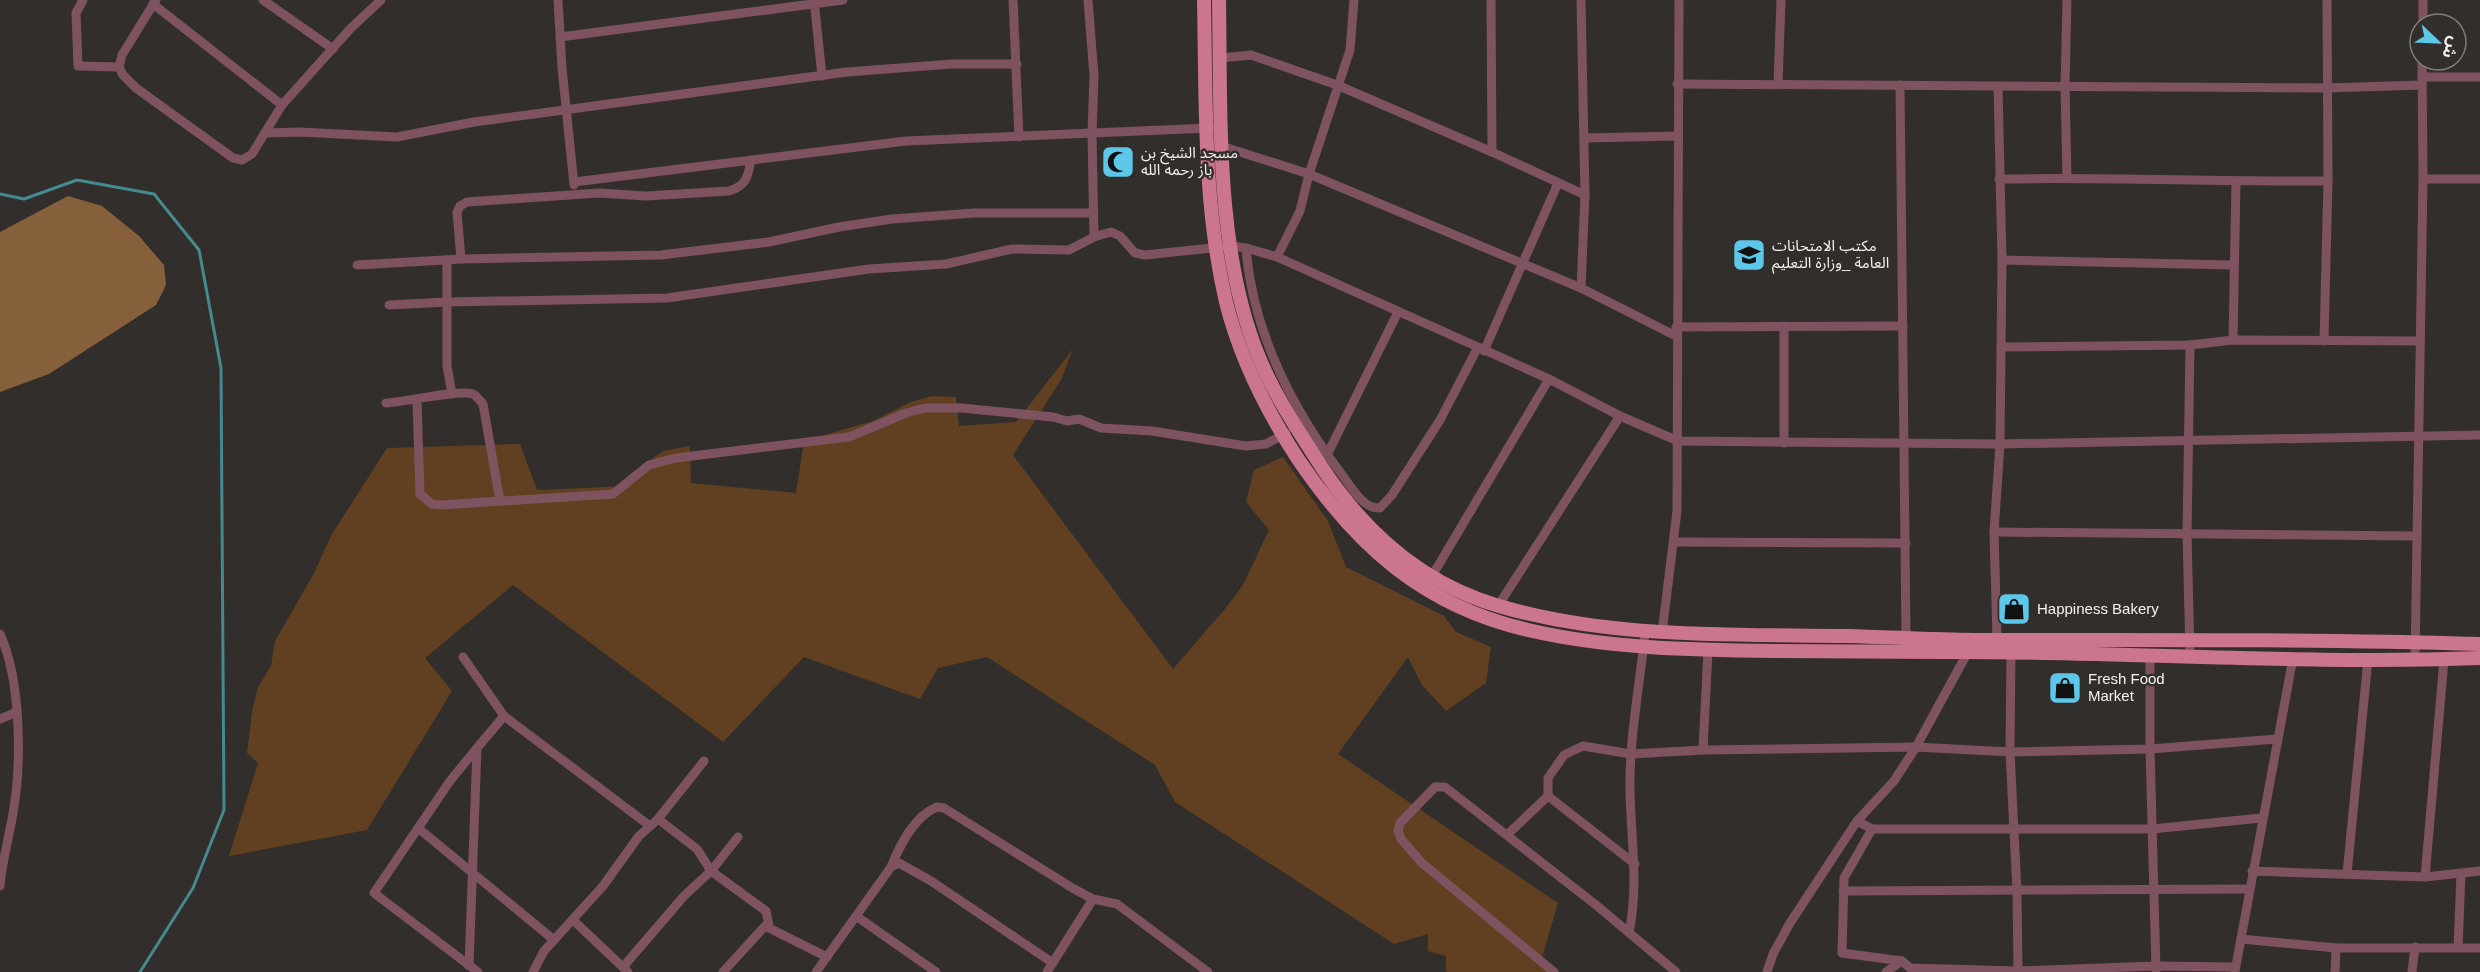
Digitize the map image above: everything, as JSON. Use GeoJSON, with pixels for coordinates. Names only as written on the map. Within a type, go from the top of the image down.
{"type":"FeatureCollection","features":[{"type":"Feature","properties":{"kind":"main road"},"geometry":{"type":"LineString","coordinates":[[1204,0],[1212,133],[1224,247],[1240,301],[1268,379],[1296,427],[1324,460],[1362,530]]}},
{"type":"Feature","properties":{"kind":"main road"},"geometry":{"type":"LineString","coordinates":[[1219,0],[1220,58],[1212,133],[1222,146],[1227,304],[1244,359],[1283,436],[1333,509],[1401,556],[1428,583],[1475,614],[1528,630],[1583,640],[1708,650],[1971,646],[2006,643],[2189,639],[2480,644]]}},
{"type":"Feature","properties":{"kind":"main road"},"geometry":{"type":"LineString","coordinates":[[1308,474],[1324,460]]}},
{"type":"Feature","properties":{"kind":"main road"},"geometry":{"type":"LineString","coordinates":[[1428,583],[1498,606],[1568,622],[1645,632],[1906,637],[1971,646]]}},
{"type":"Feature","properties":{"kind":"main road"},"geometry":{"type":"LineString","coordinates":[[2006,643],[2150,655],[2444,660],[2480,658]]}},
{"type":"Feature","properties":{"kind":"street"},"geometry":{"type":"LineString","coordinates":[[83,0],[76,13],[78,66],[119,67]]}},
{"type":"Feature","properties":{"kind":"street"},"geometry":{"type":"LineString","coordinates":[[263,0],[333,49]]}},
{"type":"Feature","properties":{"kind":"street"},"geometry":{"type":"LineString","coordinates":[[282,105],[154,2],[122,54],[119,67],[123,75],[136,88],[233,158],[242,160],[252,154],[282,105],[351,28],[381,0]]}},
{"type":"Feature","properties":{"kind":"street"},"geometry":{"type":"LineString","coordinates":[[558,0],[575,194]]}},
{"type":"Feature","properties":{"kind":"street"},"geometry":{"type":"LineString","coordinates":[[560,37],[843,0]]}},
{"type":"Feature","properties":{"kind":"street"},"geometry":{"type":"LineString","coordinates":[[1013,0],[1020,137]]}},
{"type":"Feature","properties":{"kind":"street"},"geometry":{"type":"LineString","coordinates":[[1088,0],[1094,76],[1092,134],[1094,237]]}},
{"type":"Feature","properties":{"kind":"street"},"geometry":{"type":"LineString","coordinates":[[1277,257],[1300,211],[1309,174],[1350,50],[1354,0]]}},
{"type":"Feature","properties":{"kind":"street"},"geometry":{"type":"LineString","coordinates":[[1491,0],[1492,152]]}},
{"type":"Feature","properties":{"kind":"street"},"geometry":{"type":"LineString","coordinates":[[1581,0],[1585,195],[1581,288]]}},
{"type":"Feature","properties":{"kind":"street"},"geometry":{"type":"LineString","coordinates":[[1662,633],[1675,542],[1678,441],[1676,332],[1679,0]]}},
{"type":"Feature","properties":{"kind":"street"},"geometry":{"type":"LineString","coordinates":[[1778,84],[1781,0]]}},
{"type":"Feature","properties":{"kind":"street"},"geometry":{"type":"LineString","coordinates":[[2067,0],[2065,86],[2067,177]]}},
{"type":"Feature","properties":{"kind":"street"},"geometry":{"type":"LineString","coordinates":[[2324,341],[2328,181],[2327,0]]}},
{"type":"Feature","properties":{"kind":"street"},"geometry":{"type":"LineString","coordinates":[[814,2],[822,76]]}},
{"type":"Feature","properties":{"kind":"street"},"geometry":{"type":"LineString","coordinates":[[1220,58],[1251,56],[1337,85],[1585,195]]}},
{"type":"Feature","properties":{"kind":"street"},"geometry":{"type":"LineString","coordinates":[[265,133],[300,132],[397,137],[474,122],[822,76],[952,64],[1017,64]]}},
{"type":"Feature","properties":{"kind":"street"},"geometry":{"type":"LineString","coordinates":[[2415,659],[2423,179],[2422,72]]}},
{"type":"Feature","properties":{"kind":"street"},"geometry":{"type":"LineString","coordinates":[[1677,84],[2326,88],[2480,77]]}},
{"type":"Feature","properties":{"kind":"street"},"geometry":{"type":"LineString","coordinates":[[1900,86],[1906,637]]}},
{"type":"Feature","properties":{"kind":"street"},"geometry":{"type":"LineString","coordinates":[[1998,86],[2002,261],[2000,444],[1994,532],[2006,643],[2017,891],[2018,971]]}},
{"type":"Feature","properties":{"kind":"street"},"geometry":{"type":"LineString","coordinates":[[574,182],[906,141],[1092,134],[1212,133]]}},
{"type":"Feature","properties":{"kind":"street"},"geometry":{"type":"LineString","coordinates":[[1584,138],[1678,136]]}},
{"type":"Feature","properties":{"kind":"street"},"geometry":{"type":"LineString","coordinates":[[1222,146],[1309,174],[1522,266],[1581,288],[1676,332],[1784,326],[1903,326]]}},
{"type":"Feature","properties":{"kind":"street"},"geometry":{"type":"LineString","coordinates":[[461,259],[457,212],[460,206],[467,202],[575,194],[646,196],[729,191],[740,188],[746,181],[752,160]]}},
{"type":"Feature","properties":{"kind":"street"},"geometry":{"type":"LineString","coordinates":[[1999,179],[2067,177],[2236,182],[2328,181]]}},
{"type":"Feature","properties":{"kind":"street"},"geometry":{"type":"LineString","coordinates":[[2423,179],[2480,179]]}},
{"type":"Feature","properties":{"kind":"street"},"geometry":{"type":"LineString","coordinates":[[2233,340],[2236,182]]}},
{"type":"Feature","properties":{"kind":"street"},"geometry":{"type":"LineString","coordinates":[[1246,248],[1257,313],[1273,359],[1292,401],[1324,460],[1361,499],[1371,506],[1380,508],[1392,495],[1440,420],[1481,349],[1522,266],[1557,183]]}},
{"type":"Feature","properties":{"kind":"street"},"geometry":{"type":"LineString","coordinates":[[357,264],[461,259],[661,255],[769,242],[839,227],[892,219],[974,213],[1094,213]]}},
{"type":"Feature","properties":{"kind":"street"},"geometry":{"type":"LineString","coordinates":[[389,305],[667,298],[869,269],[946,264],[1012,249],[1069,250],[1094,237],[1111,232],[1119,236],[1136,253],[1145,255],[1224,247],[1246,248],[1277,257],[1549,379],[1620,416],[1678,441],[2000,444],[2188,439],[2418,438],[2480,435]]}},
{"type":"Feature","properties":{"kind":"street"},"geometry":{"type":"LineString","coordinates":[[447,260],[447,366],[452,394]]}},
{"type":"Feature","properties":{"kind":"street"},"geometry":{"type":"LineString","coordinates":[[2002,261],[2233,265]]}},
{"type":"Feature","properties":{"kind":"street"},"geometry":{"type":"LineString","coordinates":[[1324,460],[1398,312]]}},
{"type":"Feature","properties":{"kind":"street"},"geometry":{"type":"LineString","coordinates":[[1784,326],[1784,443]]}},
{"type":"Feature","properties":{"kind":"street"},"geometry":{"type":"LineString","coordinates":[[2001,346],[2190,345],[2233,340],[2419,341]]}},
{"type":"Feature","properties":{"kind":"street"},"geometry":{"type":"LineString","coordinates":[[2190,345],[2187,534],[2190,655]]}},
{"type":"Feature","properties":{"kind":"street"},"geometry":{"type":"LineString","coordinates":[[1428,583],[1549,379]]}},
{"type":"Feature","properties":{"kind":"street"},"geometry":{"type":"LineString","coordinates":[[386,403],[463,393],[475,395],[483,404],[500,501]]}},
{"type":"Feature","properties":{"kind":"street"},"geometry":{"type":"LineString","coordinates":[[417,400],[420,494],[432,504],[441,505],[613,494],[649,465],[656,463],[676,458],[849,437],[906,413],[925,408],[961,408],[1053,417],[1067,421],[1079,419],[1101,428],[1152,431],[1246,446],[1266,444],[1296,427]]}},
{"type":"Feature","properties":{"kind":"street"},"geometry":{"type":"LineString","coordinates":[[1498,606],[1620,416]]}},
{"type":"Feature","properties":{"kind":"street"},"geometry":{"type":"LineString","coordinates":[[1994,532],[2417,536]]}},
{"type":"Feature","properties":{"kind":"street"},"geometry":{"type":"LineString","coordinates":[[1675,542],[1906,543]]}},
{"type":"Feature","properties":{"kind":"street"},"geometry":{"type":"LineString","coordinates":[[1629,933],[1633,915],[1635,864],[1630,792],[1631,754],[1645,632]]}},
{"type":"Feature","properties":{"kind":"street"},"geometry":{"type":"LineString","coordinates":[[0,634],[9,662],[17,712],[17,786],[0,886]]}},
{"type":"Feature","properties":{"kind":"street"},"geometry":{"type":"LineString","coordinates":[[1767,972],[1773,954],[1790,923],[1857,821],[1894,781],[1916,747],[1971,646]]}},
{"type":"Feature","properties":{"kind":"street"},"geometry":{"type":"LineString","coordinates":[[1703,750],[1708,650]]}},
{"type":"Feature","properties":{"kind":"street"},"geometry":{"type":"LineString","coordinates":[[2150,655],[2152,889],[2156,969]]}},
{"type":"Feature","properties":{"kind":"street"},"geometry":{"type":"LineString","coordinates":[[463,657],[504,716],[650,826]]}},
{"type":"Feature","properties":{"kind":"street"},"geometry":{"type":"LineString","coordinates":[[1872,829],[1844,878],[1842,953],[1902,961],[1910,968],[2018,971],[2234,970],[2293,658]]}},
{"type":"Feature","properties":{"kind":"street"},"geometry":{"type":"LineString","coordinates":[[2347,874],[2368,659]]}},
{"type":"Feature","properties":{"kind":"street"},"geometry":{"type":"LineString","coordinates":[[2425,877],[2444,660]]}},
{"type":"Feature","properties":{"kind":"street"},"geometry":{"type":"LineString","coordinates":[[0,719],[17,712]]}},
{"type":"Feature","properties":{"kind":"street"},"geometry":{"type":"LineString","coordinates":[[478,972],[374,893],[450,781],[504,716]]}},
{"type":"Feature","properties":{"kind":"street"},"geometry":{"type":"LineString","coordinates":[[1507,836],[1548,796],[1548,778],[1564,755],[1583,746],[1631,754],[1703,750],[1916,747],[2010,752],[2150,749],[2277,740]]}},
{"type":"Feature","properties":{"kind":"street"},"geometry":{"type":"LineString","coordinates":[[468,966],[474,873],[477,748]]}},
{"type":"Feature","properties":{"kind":"street"},"geometry":{"type":"LineString","coordinates":[[533,972],[544,951],[603,886],[639,836],[658,819],[704,761]]}},
{"type":"Feature","properties":{"kind":"street"},"geometry":{"type":"LineString","coordinates":[[1554,972],[1422,863],[1401,839],[1398,831],[1400,823],[1435,787],[1445,787],[1677,972]]}},
{"type":"Feature","properties":{"kind":"street"},"geometry":{"type":"LineString","coordinates":[[1548,796],[1635,864]]}},
{"type":"Feature","properties":{"kind":"street"},"geometry":{"type":"LineString","coordinates":[[816,972],[891,867],[921,816],[938,807],[1093,898],[1116,904],[1208,972]]}},
{"type":"Feature","properties":{"kind":"street"},"geometry":{"type":"LineString","coordinates":[[1857,821],[1872,829],[2152,829],[2261,818]]}},
{"type":"Feature","properties":{"kind":"street"},"geometry":{"type":"LineString","coordinates":[[658,819],[697,849],[711,871],[766,911],[769,926]]}},
{"type":"Feature","properties":{"kind":"street"},"geometry":{"type":"LineString","coordinates":[[418,828],[554,940]]}},
{"type":"Feature","properties":{"kind":"street"},"geometry":{"type":"LineString","coordinates":[[573,920],[625,969],[684,896],[711,871],[738,837]]}},
{"type":"Feature","properties":{"kind":"street"},"geometry":{"type":"LineString","coordinates":[[891,867],[899,863],[921,875],[1053,963]]}},
{"type":"Feature","properties":{"kind":"street"},"geometry":{"type":"LineString","coordinates":[[2252,871],[2425,877],[2480,871]]}},
{"type":"Feature","properties":{"kind":"street"},"geometry":{"type":"LineString","coordinates":[[2458,947],[2461,874]]}},
{"type":"Feature","properties":{"kind":"street"},"geometry":{"type":"LineString","coordinates":[[1843,891],[2249,889]]}},
{"type":"Feature","properties":{"kind":"street"},"geometry":{"type":"LineString","coordinates":[[1047,972],[1093,898]]}},
{"type":"Feature","properties":{"kind":"street"},"geometry":{"type":"LineString","coordinates":[[856,916],[936,972]]}},
{"type":"Feature","properties":{"kind":"street"},"geometry":{"type":"LineString","coordinates":[[769,926],[827,957]]}},
{"type":"Feature","properties":{"kind":"street"},"geometry":{"type":"LineString","coordinates":[[723,972],[760,930],[769,926]]}},
{"type":"Feature","properties":{"kind":"street"},"geometry":{"type":"LineString","coordinates":[[2241,939],[2336,948],[2480,948]]}},
{"type":"Feature","properties":{"kind":"street"},"geometry":{"type":"LineString","coordinates":[[2412,972],[2415,947]]}},
{"type":"Feature","properties":{"kind":"street"},"geometry":{"type":"LineString","coordinates":[[2335,972],[2336,948]]}},
{"type":"Feature","properties":{"kind":"street"},"geometry":{"type":"LineString","coordinates":[[1886,972],[1902,961]]}},
{"type":"Feature","properties":{"kind":"shaded area"},"geometry":{"type":"Polygon","coordinates":[[[68,196],[102,206],[139,236],[164,265],[166,285],[156,305],[49,374],[0,392],[0,232],[68,196]]]}},
{"type":"Feature","properties":{"kind":"shaded area"},"geometry":{"type":"Polygon","coordinates":[[[1073,349],[1061,380],[1013,455],[1173,669],[1243,585],[1269,530],[1246,502],[1254,470],[1283,457],[1328,521],[1346,567],[1444,616],[1456,632],[1491,647],[1486,683],[1446,711],[1422,685],[1408,657],[1338,754],[1558,903],[1541,961],[1558,972],[1449,972],[1446,971],[1446,956],[1428,951],[1428,934],[1394,944],[1175,802],[1155,765],[987,657],[938,668],[920,699],[804,657],[723,742],[513,585],[425,658],[452,691],[367,830],[229,856],[258,763],[247,753],[252,712],[258,687],[271,666],[275,641],[313,575],[332,534],[387,448],[520,444],[537,490],[630,486],[652,459],[663,451],[690,446],[691,483],[796,493],[804,441],[873,421],[911,402],[932,396],[956,397],[959,426],[1016,422],[1073,349]]]}},
{"type":"Feature","properties":{"kind":"waterway"},"geometry":{"type":"LineString","coordinates":[[0,194],[24,199],[77,180],[154,194],[199,250],[221,368],[224,810],[193,888],[140,972]]}},
{"type":"Feature","properties":{"kind":"place","name":"مسجد الشيخ بن باز رحمه الله"},"geometry":{"type":"Point","coordinates":[1118,162]}},
{"type":"Feature","properties":{"kind":"place","name":"مكتب الامتحانات العامة _وزارة التعليم"},"geometry":{"type":"Point","coordinates":[1749,255]}},
{"type":"Feature","properties":{"kind":"place","name":"Happiness Bakery"},"geometry":{"type":"Point","coordinates":[2014,609]}},
{"type":"Feature","properties":{"kind":"place","name":"Fresh Food Market"},"geometry":{"type":"Point","coordinates":[2065,688]}}]}
